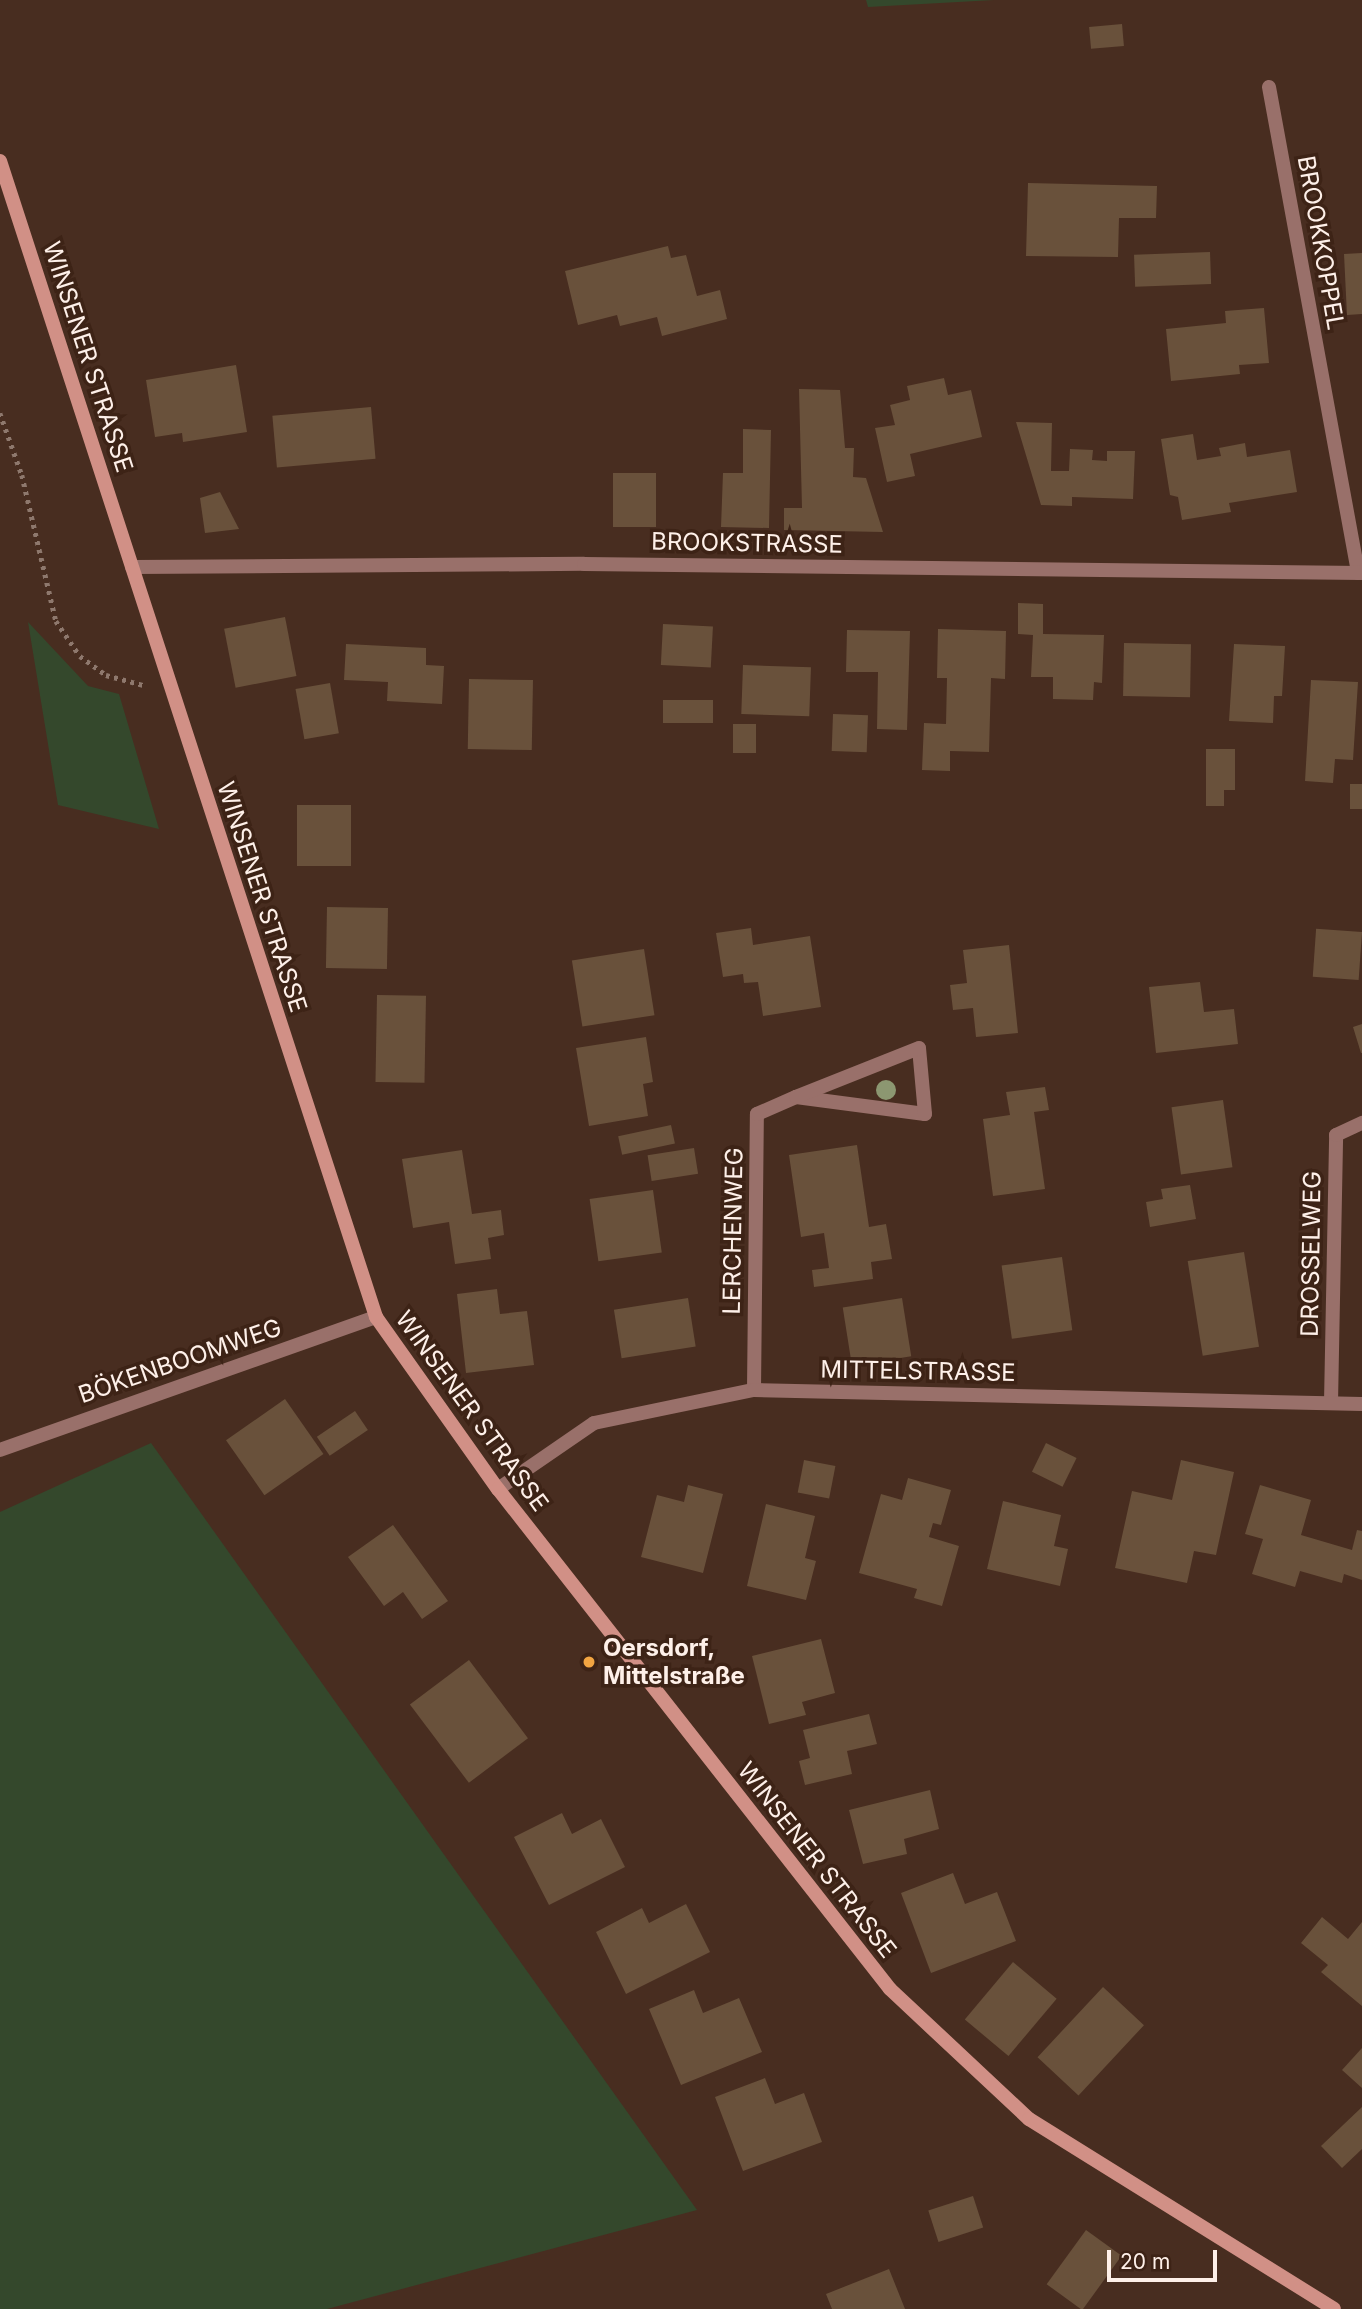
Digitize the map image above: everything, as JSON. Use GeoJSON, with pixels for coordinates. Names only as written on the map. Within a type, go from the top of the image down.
{"type":"FeatureCollection","features":[{"type":"Feature","properties":{"kind":"street","name":"BROOKKOPPEL"},"geometry":{"type":"LineString","coordinates":[[1269,87],[1360,573]]}},
{"type":"Feature","properties":{"kind":"street","name":"WINSENER STRASSE"},"geometry":{"type":"LineString","coordinates":[[0,161],[376,1317],[498,1489],[890,1989],[1029,2119],[1334,2309]]}},
{"type":"Feature","properties":{"kind":"street","name":"BROOKSTRASSE"},"geometry":{"type":"LineString","coordinates":[[132,566],[584,564],[1360,573]]}},
{"type":"Feature","properties":{"kind":"street","name":"LERCHENWEG"},"geometry":{"type":"LineString","coordinates":[[754,1390],[757,1114],[796,1097],[808,1092],[919,1048],[925,1114],[796,1097]]}},
{"type":"Feature","properties":{"kind":"street","name":"DROSSELWEG"},"geometry":{"type":"LineString","coordinates":[[1331,1403],[1336,1135],[1362,1122]]}},
{"type":"Feature","properties":{"kind":"street","name":"BÖKENBOOMWEG"},"geometry":{"type":"LineString","coordinates":[[0,1450],[376,1317]]}},
{"type":"Feature","properties":{"kind":"street","name":"MITTELSTRASSE"},"geometry":{"type":"LineString","coordinates":[[498,1489],[594,1423],[754,1390],[1362,1404]]}},
{"type":"Feature","properties":{"kind":"path"},"geometry":{"type":"LineString","coordinates":[[0,413],[22,475],[56,621],[80,656],[106,675],[171,693]]}},
{"type":"Feature","properties":{"kind":"green space"},"geometry":{"type":"Polygon","coordinates":[[[866,0],[994,0],[868,7],[866,0]]]}},
{"type":"Feature","properties":{"kind":"green space"},"geometry":{"type":"Polygon","coordinates":[[[28,622],[88,686],[119,694],[159,829],[58,805],[28,622]]]}},
{"type":"Feature","properties":{"kind":"green space"},"geometry":{"type":"Polygon","coordinates":[[[151,1443],[697,2210],[327,2309],[0,2309],[0,1512],[151,1443]]]}},
{"type":"Feature","properties":{"kind":"building"},"geometry":{"type":"Polygon","coordinates":[[[1122,24],[1124,46],[1091,49],[1089,27],[1122,24]]]}},
{"type":"Feature","properties":{"kind":"building"},"geometry":{"type":"Polygon","coordinates":[[[1028,183],[1157,186],[1156,218],[1119,218],[1118,257],[1026,256],[1028,183]]]}},
{"type":"Feature","properties":{"kind":"building"},"geometry":{"type":"Polygon","coordinates":[[[668,246],[671,258],[686,255],[697,296],[720,290],[727,319],[662,336],[657,317],[620,326],[617,315],[578,325],[565,271],[668,246]]]}},
{"type":"Feature","properties":{"kind":"building"},"geometry":{"type":"Polygon","coordinates":[[[1210,252],[1211,284],[1135,287],[1134,255],[1210,252]]]}},
{"type":"Feature","properties":{"kind":"building"},"geometry":{"type":"Polygon","coordinates":[[[1362,253],[1362,314],[1347,315],[1344,254],[1362,253]]]}},
{"type":"Feature","properties":{"kind":"building"},"geometry":{"type":"Polygon","coordinates":[[[1264,308],[1269,363],[1239,365],[1240,374],[1171,381],[1166,329],[1226,323],[1225,311],[1264,308]]]}},
{"type":"Feature","properties":{"kind":"building"},"geometry":{"type":"Polygon","coordinates":[[[236,365],[247,432],[183,442],[182,433],[155,437],[146,380],[236,365]]]}},
{"type":"Feature","properties":{"kind":"building"},"geometry":{"type":"Polygon","coordinates":[[[944,378],[948,395],[971,390],[982,437],[910,454],[915,476],[887,482],[875,428],[895,425],[890,405],[910,400],[907,386],[944,378]]]}},
{"type":"Feature","properties":{"kind":"building"},"geometry":{"type":"Polygon","coordinates":[[[799,389],[840,390],[845,448],[854,448],[853,477],[866,478],[883,532],[784,530],[784,508],[802,508],[799,389]]]}},
{"type":"Feature","properties":{"kind":"building"},"geometry":{"type":"Polygon","coordinates":[[[371,407],[376,459],[277,467],[272,416],[371,407]]]}},
{"type":"Feature","properties":{"kind":"building"},"geometry":{"type":"Polygon","coordinates":[[[1016,422],[1052,423],[1051,471],[1069,471],[1070,449],[1093,450],[1092,460],[1107,461],[1107,451],[1135,451],[1133,499],[1072,497],[1072,506],[1041,505],[1016,422]]]}},
{"type":"Feature","properties":{"kind":"building"},"geometry":{"type":"Polygon","coordinates":[[[743,429],[771,430],[769,528],[721,527],[723,473],[743,473],[743,429]]]}},
{"type":"Feature","properties":{"kind":"building"},"geometry":{"type":"Polygon","coordinates":[[[1193,434],[1197,460],[1221,456],[1219,448],[1245,443],[1247,457],[1290,450],[1297,492],[1229,503],[1231,512],[1182,520],[1178,497],[1170,495],[1161,439],[1193,434]]]}},
{"type":"Feature","properties":{"kind":"building"},"geometry":{"type":"Polygon","coordinates":[[[613,473],[656,473],[656,527],[613,527],[613,473]]]}},
{"type":"Feature","properties":{"kind":"building"},"geometry":{"type":"Polygon","coordinates":[[[220,492],[239,529],[205,533],[200,498],[220,492]]]}},
{"type":"Feature","properties":{"kind":"building"},"geometry":{"type":"Polygon","coordinates":[[[1018,603],[1043,604],[1043,634],[1104,635],[1102,683],[1094,682],[1093,700],[1053,699],[1053,677],[1031,677],[1033,635],[1018,634],[1018,603]]]}},
{"type":"Feature","properties":{"kind":"building"},"geometry":{"type":"Polygon","coordinates":[[[285,617],[296,676],[236,688],[224,629],[285,617]]]}},
{"type":"Feature","properties":{"kind":"building"},"geometry":{"type":"Polygon","coordinates":[[[663,624],[713,627],[711,668],[661,665],[663,624]]]}},
{"type":"Feature","properties":{"kind":"building"},"geometry":{"type":"Polygon","coordinates":[[[938,629],[1006,631],[1005,679],[991,678],[989,752],[950,751],[950,771],[922,770],[924,723],[946,724],[947,678],[937,678],[938,629]]]}},
{"type":"Feature","properties":{"kind":"building"},"geometry":{"type":"Polygon","coordinates":[[[847,630],[910,631],[907,730],[877,729],[878,672],[846,672],[847,630]]]}},
{"type":"Feature","properties":{"kind":"building"},"geometry":{"type":"Polygon","coordinates":[[[1124,643],[1191,644],[1190,697],[1123,696],[1124,643]]]}},
{"type":"Feature","properties":{"kind":"building"},"geometry":{"type":"Polygon","coordinates":[[[346,644],[426,648],[426,665],[444,666],[442,704],[387,701],[388,682],[344,680],[346,644]]]}},
{"type":"Feature","properties":{"kind":"building"},"geometry":{"type":"Polygon","coordinates":[[[1234,644],[1285,646],[1282,696],[1274,696],[1273,723],[1229,721],[1234,644]]]}},
{"type":"Feature","properties":{"kind":"building"},"geometry":{"type":"Polygon","coordinates":[[[743,665],[811,667],[809,716],[741,714],[743,665]]]}},
{"type":"Feature","properties":{"kind":"building"},"geometry":{"type":"Polygon","coordinates":[[[469,679],[533,680],[532,750],[468,749],[469,679]]]}},
{"type":"Feature","properties":{"kind":"building"},"geometry":{"type":"Polygon","coordinates":[[[1311,680],[1358,682],[1353,760],[1335,759],[1333,783],[1305,781],[1311,680]]]}},
{"type":"Feature","properties":{"kind":"building"},"geometry":{"type":"Polygon","coordinates":[[[330,683],[339,733],[304,739],[296,689],[330,683]]]}},
{"type":"Feature","properties":{"kind":"building"},"geometry":{"type":"Polygon","coordinates":[[[663,700],[713,700],[713,723],[663,723],[663,700]]]}},
{"type":"Feature","properties":{"kind":"building"},"geometry":{"type":"Polygon","coordinates":[[[833,714],[868,715],[867,752],[832,751],[833,714]]]}},
{"type":"Feature","properties":{"kind":"building"},"geometry":{"type":"Polygon","coordinates":[[[733,724],[756,724],[756,753],[733,753],[733,724]]]}},
{"type":"Feature","properties":{"kind":"building"},"geometry":{"type":"Polygon","coordinates":[[[1206,749],[1235,749],[1235,790],[1224,790],[1224,806],[1206,806],[1206,749]]]}},
{"type":"Feature","properties":{"kind":"building"},"geometry":{"type":"Polygon","coordinates":[[[1350,784],[1362,784],[1362,809],[1350,809],[1350,784]]]}},
{"type":"Feature","properties":{"kind":"building"},"geometry":{"type":"Polygon","coordinates":[[[297,805],[351,805],[351,866],[297,866],[297,805]]]}},
{"type":"Feature","properties":{"kind":"building"},"geometry":{"type":"Polygon","coordinates":[[[327,907],[388,908],[387,969],[326,968],[327,907]]]}},
{"type":"Feature","properties":{"kind":"building"},"geometry":{"type":"Polygon","coordinates":[[[751,928],[753,945],[810,936],[821,1007],[763,1016],[758,982],[744,983],[743,974],[723,977],[716,933],[751,928]]]}},
{"type":"Feature","properties":{"kind":"building"},"geometry":{"type":"Polygon","coordinates":[[[1316,929],[1362,932],[1359,980],[1313,977],[1316,929]]]}},
{"type":"Feature","properties":{"kind":"building"},"geometry":{"type":"Polygon","coordinates":[[[1009,945],[1018,1033],[976,1037],[973,1008],[953,1010],[950,985],[967,983],[963,950],[1009,945]]]}},
{"type":"Feature","properties":{"kind":"building"},"geometry":{"type":"Polygon","coordinates":[[[644,949],[654,1015],[582,1027],[572,960],[644,949]]]}},
{"type":"Feature","properties":{"kind":"building"},"geometry":{"type":"Polygon","coordinates":[[[1200,982],[1204,1012],[1234,1009],[1238,1044],[1156,1053],[1149,987],[1200,982]]]}},
{"type":"Feature","properties":{"kind":"building"},"geometry":{"type":"Polygon","coordinates":[[[377,995],[426,996],[424,1083],[375,1082],[377,995]]]}},
{"type":"Feature","properties":{"kind":"building"},"geometry":{"type":"Polygon","coordinates":[[[1362,1024],[1362,1053],[1361,1053],[1353,1027],[1362,1024]]]}},
{"type":"Feature","properties":{"kind":"building"},"geometry":{"type":"Polygon","coordinates":[[[646,1037],[653,1082],[643,1084],[648,1116],[589,1126],[576,1048],[646,1037]]]}},
{"type":"Feature","properties":{"kind":"building"},"geometry":{"type":"Polygon","coordinates":[[[1045,1087],[1049,1110],[1034,1112],[1045,1189],[993,1196],[983,1119],[1010,1115],[1006,1092],[1045,1087]]]}},
{"type":"Feature","properties":{"kind":"building"},"geometry":{"type":"Polygon","coordinates":[[[1223,1100],[1232,1167],[1181,1175],[1172,1107],[1223,1100]]]}},
{"type":"Feature","properties":{"kind":"building"},"geometry":{"type":"Polygon","coordinates":[[[671,1125],[675,1144],[622,1155],[618,1136],[671,1125]]]}},
{"type":"Feature","properties":{"kind":"building"},"geometry":{"type":"Polygon","coordinates":[[[857,1145],[869,1227],[886,1224],[892,1259],[871,1262],[873,1279],[814,1287],[812,1270],[829,1268],[824,1233],[801,1237],[789,1155],[857,1145]]]}},
{"type":"Feature","properties":{"kind":"building"},"geometry":{"type":"Polygon","coordinates":[[[694,1148],[698,1174],[652,1181],[648,1155],[694,1148]]]}},
{"type":"Feature","properties":{"kind":"building"},"geometry":{"type":"Polygon","coordinates":[[[462,1150],[472,1214],[501,1210],[504,1235],[488,1238],[491,1259],[455,1264],[449,1222],[413,1228],[402,1159],[462,1150]]]}},
{"type":"Feature","properties":{"kind":"building"},"geometry":{"type":"Polygon","coordinates":[[[1190,1185],[1196,1219],[1150,1227],[1146,1202],[1163,1199],[1161,1189],[1190,1185]]]}},
{"type":"Feature","properties":{"kind":"building"},"geometry":{"type":"Polygon","coordinates":[[[653,1190],[662,1252],[598,1261],[590,1199],[653,1190]]]}},
{"type":"Feature","properties":{"kind":"building"},"geometry":{"type":"Polygon","coordinates":[[[1244,1252],[1259,1347],[1203,1356],[1188,1261],[1244,1252]]]}},
{"type":"Feature","properties":{"kind":"building"},"geometry":{"type":"Polygon","coordinates":[[[1062,1257],[1072,1330],[1012,1339],[1002,1265],[1062,1257]]]}},
{"type":"Feature","properties":{"kind":"building"},"geometry":{"type":"Polygon","coordinates":[[[497,1289],[500,1314],[527,1311],[534,1365],[466,1373],[457,1294],[497,1289]]]}},
{"type":"Feature","properties":{"kind":"building"},"geometry":{"type":"Polygon","coordinates":[[[688,1298],[696,1346],[622,1358],[614,1310],[688,1298]]]}},
{"type":"Feature","properties":{"kind":"building"},"geometry":{"type":"Polygon","coordinates":[[[902,1298],[911,1356],[852,1366],[843,1307],[902,1298]]]}},
{"type":"Feature","properties":{"kind":"building"},"geometry":{"type":"Polygon","coordinates":[[[285,1399],[323,1454],[264,1495],[226,1440],[285,1399]]]}},
{"type":"Feature","properties":{"kind":"building"},"geometry":{"type":"Polygon","coordinates":[[[355,1411],[368,1430],[330,1456],[317,1437],[355,1411]]]}},
{"type":"Feature","properties":{"kind":"building"},"geometry":{"type":"Polygon","coordinates":[[[1046,1443],[1077,1458],[1063,1487],[1032,1472],[1046,1443]]]}},
{"type":"Feature","properties":{"kind":"building"},"geometry":{"type":"Polygon","coordinates":[[[804,1460],[835,1466],[829,1498],[798,1492],[804,1460]]]}},
{"type":"Feature","properties":{"kind":"building"},"geometry":{"type":"Polygon","coordinates":[[[1181,1460],[1234,1472],[1216,1555],[1194,1551],[1187,1583],[1115,1568],[1132,1491],[1172,1500],[1181,1460]]]}},
{"type":"Feature","properties":{"kind":"building"},"geometry":{"type":"Polygon","coordinates":[[[908,1478],[951,1490],[941,1525],[933,1523],[929,1537],[959,1546],[942,1606],[914,1598],[917,1589],[859,1573],[881,1494],[902,1500],[908,1478]]]}},
{"type":"Feature","properties":{"kind":"building"},"geometry":{"type":"Polygon","coordinates":[[[688,1485],[723,1494],[703,1573],[641,1557],[657,1495],[684,1502],[688,1485]]]}},
{"type":"Feature","properties":{"kind":"building"},"geometry":{"type":"Polygon","coordinates":[[[1260,1485],[1311,1500],[1301,1535],[1352,1550],[1357,1530],[1362,1531],[1362,1580],[1344,1574],[1342,1583],[1300,1571],[1295,1587],[1252,1574],[1263,1539],[1245,1534],[1260,1485]]]}},
{"type":"Feature","properties":{"kind":"building"},"geometry":{"type":"Polygon","coordinates":[[[1003,1501],[1061,1515],[1054,1546],[1068,1549],[1060,1586],[987,1569],[1003,1501]]]}},
{"type":"Feature","properties":{"kind":"building"},"geometry":{"type":"Polygon","coordinates":[[[766,1504],[815,1516],[805,1558],[816,1561],[806,1600],[747,1586],[766,1504]]]}},
{"type":"Feature","properties":{"kind":"building"},"geometry":{"type":"Polygon","coordinates":[[[393,1525],[448,1601],[422,1619],[403,1592],[384,1606],[348,1557],[393,1525]]]}},
{"type":"Feature","properties":{"kind":"building"},"geometry":{"type":"Polygon","coordinates":[[[821,1639],[835,1693],[802,1702],[806,1715],[769,1724],[752,1656],[821,1639]]]}},
{"type":"Feature","properties":{"kind":"building"},"geometry":{"type":"Polygon","coordinates":[[[469,1660],[528,1738],[469,1783],[410,1705],[469,1660]]]}},
{"type":"Feature","properties":{"kind":"building"},"geometry":{"type":"Polygon","coordinates":[[[869,1714],[877,1744],[847,1751],[852,1774],[805,1785],[799,1761],[810,1758],[803,1730],[869,1714]]]}},
{"type":"Feature","properties":{"kind":"building"},"geometry":{"type":"Polygon","coordinates":[[[930,1790],[939,1829],[904,1839],[907,1854],[863,1864],[849,1810],[930,1790]]]}},
{"type":"Feature","properties":{"kind":"building"},"geometry":{"type":"Polygon","coordinates":[[[562,1813],[572,1834],[601,1819],[625,1867],[549,1905],[514,1837],[562,1813]]]}},
{"type":"Feature","properties":{"kind":"building"},"geometry":{"type":"Polygon","coordinates":[[[953,1873],[965,1904],[997,1892],[1016,1941],[931,1973],[901,1893],[953,1873]]]}},
{"type":"Feature","properties":{"kind":"building"},"geometry":{"type":"Polygon","coordinates":[[[686,1904],[710,1952],[626,1994],[596,1932],[642,1908],[649,1923],[686,1904]]]}},
{"type":"Feature","properties":{"kind":"building"},"geometry":{"type":"Polygon","coordinates":[[[1322,1917],[1348,1939],[1362,1922],[1362,2006],[1321,1972],[1328,1965],[1301,1943],[1322,1917]]]}},
{"type":"Feature","properties":{"kind":"building"},"geometry":{"type":"Polygon","coordinates":[[[1013,1962],[1057,1999],[1008,2056],[965,2019],[1013,1962]]]}},
{"type":"Feature","properties":{"kind":"building"},"geometry":{"type":"Polygon","coordinates":[[[1103,1987],[1144,2025],[1078,2095],[1038,2057],[1103,1987]]]}},
{"type":"Feature","properties":{"kind":"building"},"geometry":{"type":"Polygon","coordinates":[[[694,1990],[703,2013],[739,1998],[762,2052],[681,2085],[649,2009],[694,1990]]]}},
{"type":"Feature","properties":{"kind":"building"},"geometry":{"type":"Polygon","coordinates":[[[1362,2048],[1362,2088],[1342,2070],[1362,2048]]]}},
{"type":"Feature","properties":{"kind":"building"},"geometry":{"type":"Polygon","coordinates":[[[765,2078],[775,2104],[804,2093],[822,2142],[743,2171],[715,2097],[765,2078]]]}},
{"type":"Feature","properties":{"kind":"building"},"geometry":{"type":"Polygon","coordinates":[[[1362,2107],[1362,2149],[1342,2168],[1321,2146],[1362,2107]]]}},
{"type":"Feature","properties":{"kind":"building"},"geometry":{"type":"Polygon","coordinates":[[[973,2196],[983,2227],[938,2242],[928,2211],[973,2196]]]}},
{"type":"Feature","properties":{"kind":"building"},"geometry":{"type":"Polygon","coordinates":[[[1086,2230],[1122,2256],[1083,2309],[1047,2284],[1086,2230]]]}},
{"type":"Feature","properties":{"kind":"building"},"geometry":{"type":"Polygon","coordinates":[[[889,2269],[905,2309],[832,2309],[826,2294],[889,2269]]]}},
{"type":"Feature","properties":{"kind":"place","name":"Oersdorf, Mittelstraße"},"geometry":{"type":"Point","coordinates":[589,1662]}}]}
